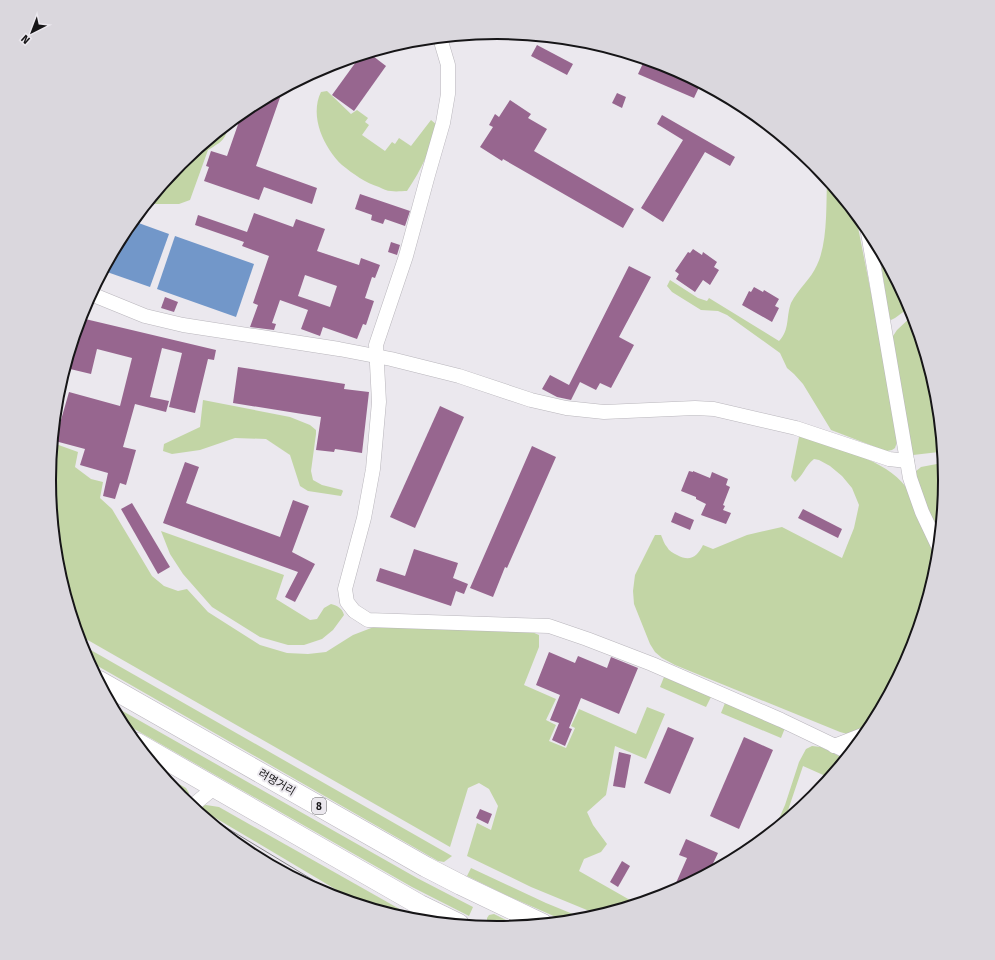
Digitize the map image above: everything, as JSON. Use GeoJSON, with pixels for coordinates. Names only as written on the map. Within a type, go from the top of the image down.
{"type":"FeatureCollection","features":[{"type":"Feature","properties":{"kind":"highway","name":"려명거리"},"geometry":{"type":"LineString","coordinates":[[108,686],[426,867],[533,919]]}},
{"type":"Feature","properties":{"kind":"highway"},"geometry":{"type":"LineString","coordinates":[[151,752],[420,905],[446,918]]}},
{"type":"Feature","properties":{"kind":"street"},"geometry":{"type":"LineString","coordinates":[[441,43],[448,65],[448,94],[444,123],[406,256],[376,344],[379,402],[372,469],[364,518],[345,589],[347,602],[354,611],[368,620],[549,626],[652,664],[781,720],[845,751]]}},
{"type":"Feature","properties":{"kind":"street"},"geometry":{"type":"LineString","coordinates":[[869,243],[910,478],[922,512],[935,539]]}},
{"type":"Feature","properties":{"kind":"street"},"geometry":{"type":"LineString","coordinates":[[97,296],[145,316],[183,325],[339,349],[376,357],[459,376],[531,400],[566,408],[604,412],[694,408],[714,409],[796,428],[889,459],[907,461]]}},
{"type":"Feature","properties":{"kind":"street"},"geometry":{"type":"LineString","coordinates":[[834,746],[854,738]]}},
{"type":"Feature","properties":{"kind":"street"},"geometry":{"type":"LineString","coordinates":[[197,802],[214,788]]}},
{"type":"Feature","properties":{"kind":"green space"},"geometry":{"type":"Polygon","coordinates":[[[327,91],[351,114],[357,110],[368,118],[365,122],[369,125],[362,135],[385,151],[392,142],[395,144],[399,138],[411,146],[431,120],[437,125],[425,159],[407,191],[388,191],[369,183],[351,172],[335,158],[324,141],[318,121],[318,101],[321,92],[327,91]]]}},
{"type":"Feature","properties":{"kind":"green space"},"geometry":{"type":"Polygon","coordinates":[[[227,131],[223,139],[208,150],[190,200],[179,204],[154,204],[186,168],[227,131]]]}},
{"type":"Feature","properties":{"kind":"green space"},"geometry":{"type":"Polygon","coordinates":[[[827,187],[858,227],[873,303],[897,442],[895,448],[892,450],[887,451],[831,430],[803,384],[787,368],[780,353],[727,315],[718,311],[701,310],[672,292],[667,286],[670,280],[698,298],[707,301],[709,298],[779,341],[785,332],[791,303],[814,270],[821,256],[826,223],[827,187]]]}},
{"type":"Feature","properties":{"kind":"green space"},"geometry":{"type":"Polygon","coordinates":[[[881,264],[905,311],[891,320],[889,318],[881,264]]]}},
{"type":"Feature","properties":{"kind":"green space"},"geometry":{"type":"Polygon","coordinates":[[[908,320],[915,338],[930,394],[938,452],[913,455],[891,339],[897,330],[908,320]]]}},
{"type":"Feature","properties":{"kind":"green space"},"geometry":{"type":"Polygon","coordinates":[[[203,400],[290,417],[310,425],[316,430],[311,471],[313,480],[322,485],[342,490],[341,496],[308,491],[300,486],[290,455],[266,439],[235,438],[200,450],[172,454],[163,451],[164,444],[200,427],[203,400]]]}},
{"type":"Feature","properties":{"kind":"green space"},"geometry":{"type":"Polygon","coordinates":[[[799,437],[806,437],[874,462],[897,477],[906,487],[933,548],[923,594],[905,649],[879,701],[864,725],[858,733],[851,735],[840,732],[675,665],[662,658],[655,652],[650,644],[634,604],[633,591],[635,575],[655,535],[661,535],[671,552],[682,557],[689,558],[696,555],[703,545],[713,549],[747,535],[782,527],[842,558],[854,528],[859,505],[852,488],[842,476],[830,466],[814,459],[795,482],[791,477],[799,437]]]}},
{"type":"Feature","properties":{"kind":"green space"},"geometry":{"type":"Polygon","coordinates":[[[58,445],[78,452],[75,467],[91,479],[103,482],[100,498],[112,509],[152,576],[164,586],[178,591],[187,589],[208,612],[260,645],[287,653],[308,654],[326,652],[353,635],[379,625],[532,632],[539,635],[539,647],[524,685],[556,699],[546,720],[556,725],[549,741],[566,748],[575,728],[571,726],[579,709],[636,734],[647,707],[665,714],[646,759],[615,746],[606,795],[587,812],[593,825],[607,844],[601,852],[584,859],[579,871],[631,900],[590,911],[531,887],[467,856],[477,823],[491,830],[498,806],[489,789],[479,783],[468,788],[450,847],[86,639],[72,594],[60,538],[56,480],[58,445]]]}},
{"type":"Feature","properties":{"kind":"green space"},"geometry":{"type":"Polygon","coordinates":[[[938,464],[938,509],[936,526],[924,499],[915,472],[921,467],[938,464]]]}},
{"type":"Feature","properties":{"kind":"green space"},"geometry":{"type":"Polygon","coordinates":[[[161,531],[284,575],[276,599],[310,620],[317,619],[324,608],[331,604],[339,608],[344,615],[333,630],[322,639],[304,645],[288,645],[260,637],[212,607],[183,574],[170,554],[161,531]]]}},
{"type":"Feature","properties":{"kind":"green space"},"geometry":{"type":"Polygon","coordinates":[[[90,650],[452,856],[444,862],[438,861],[98,666],[90,650]]]}},
{"type":"Feature","properties":{"kind":"green space"},"geometry":{"type":"Polygon","coordinates":[[[664,677],[711,697],[706,707],[660,687],[664,677]]]}},
{"type":"Feature","properties":{"kind":"green space"},"geometry":{"type":"Polygon","coordinates":[[[725,703],[785,728],[781,738],[721,713],[725,703]]]}},
{"type":"Feature","properties":{"kind":"green space"},"geometry":{"type":"Polygon","coordinates":[[[123,711],[417,878],[473,907],[469,916],[412,887],[134,729],[123,711]]]}},
{"type":"Feature","properties":{"kind":"green space"},"geometry":{"type":"Polygon","coordinates":[[[812,746],[821,747],[840,757],[825,776],[803,766],[787,813],[778,820],[799,762],[806,749],[812,746]]]}},
{"type":"Feature","properties":{"kind":"green space"},"geometry":{"type":"Polygon","coordinates":[[[178,783],[186,788],[189,794],[178,783]]]}},
{"type":"Feature","properties":{"kind":"green space"},"geometry":{"type":"Polygon","coordinates":[[[206,805],[219,807],[403,911],[356,898],[338,890],[211,815],[201,806],[206,805]]]}},
{"type":"Feature","properties":{"kind":"green space"},"geometry":{"type":"Polygon","coordinates":[[[471,868],[574,914],[556,917],[467,876],[471,868]]]}},
{"type":"Feature","properties":{"kind":"green space"},"geometry":{"type":"Polygon","coordinates":[[[494,914],[507,921],[487,921],[489,915],[494,914]]]}},
{"type":"Feature","properties":{"kind":"water"},"geometry":{"type":"Polygon","coordinates":[[[140,223],[169,234],[150,287],[109,273],[140,223]]]}},
{"type":"Feature","properties":{"kind":"water"},"geometry":{"type":"Polygon","coordinates":[[[175,236],[254,264],[236,317],[157,289],[175,236]]]}},
{"type":"Feature","properties":{"kind":"building"},"geometry":{"type":"Polygon","coordinates":[[[537,45],[573,64],[567,75],[531,56],[537,45]]]}},
{"type":"Feature","properties":{"kind":"building"},"geometry":{"type":"Polygon","coordinates":[[[374,57],[386,66],[354,111],[332,95],[356,62],[374,57]]]}},
{"type":"Feature","properties":{"kind":"building"},"geometry":{"type":"Polygon","coordinates":[[[643,64],[699,87],[694,98],[638,74],[643,64]]]}},
{"type":"Feature","properties":{"kind":"building"},"geometry":{"type":"Polygon","coordinates":[[[617,93],[626,97],[622,108],[612,103],[617,93]]]}},
{"type":"Feature","properties":{"kind":"building"},"geometry":{"type":"Polygon","coordinates":[[[281,96],[256,166],[317,188],[312,204],[264,187],[259,200],[204,181],[209,167],[206,166],[211,151],[227,156],[239,123],[281,96]]]}},
{"type":"Feature","properties":{"kind":"building"},"geometry":{"type":"Polygon","coordinates":[[[510,100],[531,114],[528,118],[547,129],[534,151],[634,209],[623,228],[503,159],[502,161],[480,147],[493,127],[489,125],[495,114],[499,117],[510,100]]]}},
{"type":"Feature","properties":{"kind":"building"},"geometry":{"type":"Polygon","coordinates":[[[662,115],[735,157],[730,166],[705,152],[663,222],[641,208],[683,140],[657,124],[662,115]]]}},
{"type":"Feature","properties":{"kind":"building"},"geometry":{"type":"Polygon","coordinates":[[[360,194],[410,211],[405,226],[385,219],[383,224],[371,220],[372,215],[355,209],[360,194]]]}},
{"type":"Feature","properties":{"kind":"building"},"geometry":{"type":"Polygon","coordinates":[[[254,213],[293,227],[296,219],[325,229],[317,251],[359,265],[361,258],[380,265],[375,278],[372,277],[365,298],[374,301],[366,325],[363,324],[357,339],[323,327],[320,336],[301,329],[308,310],[280,300],[272,323],[276,324],[274,330],[250,327],[258,305],[253,303],[269,256],[242,246],[244,242],[195,225],[198,215],[247,232],[254,213]],[[305,275],[298,296],[330,307],[337,286],[305,275]]]}},
{"type":"Feature","properties":{"kind":"building"},"geometry":{"type":"Polygon","coordinates":[[[391,242],[400,245],[397,255],[388,252],[391,242]]]}},
{"type":"Feature","properties":{"kind":"building"},"geometry":{"type":"Polygon","coordinates":[[[693,249],[702,255],[703,252],[717,262],[714,267],[719,270],[710,285],[703,280],[695,292],[676,279],[679,274],[675,271],[688,252],[690,253],[693,249]]]}},
{"type":"Feature","properties":{"kind":"building"},"geometry":{"type":"Polygon","coordinates":[[[629,266],[651,277],[619,337],[634,345],[611,388],[600,383],[596,390],[580,382],[571,400],[557,397],[542,389],[550,375],[569,385],[629,266]]]}},
{"type":"Feature","properties":{"kind":"building"},"geometry":{"type":"Polygon","coordinates":[[[754,287],[763,292],[764,290],[779,299],[775,306],[779,308],[772,322],[742,305],[749,291],[751,292],[754,287]]]}},
{"type":"Feature","properties":{"kind":"building"},"geometry":{"type":"Polygon","coordinates":[[[165,297],[178,302],[174,312],[161,308],[165,297]]]}},
{"type":"Feature","properties":{"kind":"building"},"geometry":{"type":"Polygon","coordinates":[[[87,319],[216,350],[214,360],[208,359],[195,413],[169,407],[182,353],[162,348],[150,397],[169,401],[166,412],[135,404],[123,447],[136,450],[126,485],[120,483],[115,499],[103,496],[108,473],[80,465],[85,449],[58,442],[60,424],[69,392],[120,406],[132,358],[97,349],[91,374],[71,369],[87,319]]]}},
{"type":"Feature","properties":{"kind":"building"},"geometry":{"type":"Polygon","coordinates":[[[238,367],[345,384],[344,389],[369,392],[362,453],[335,449],[334,452],[316,450],[321,417],[233,403],[238,367]]]}},
{"type":"Feature","properties":{"kind":"building"},"geometry":{"type":"Polygon","coordinates":[[[440,406],[464,417],[415,528],[390,517],[440,406]]]}},
{"type":"Feature","properties":{"kind":"building"},"geometry":{"type":"Polygon","coordinates":[[[532,446],[556,457],[507,568],[505,567],[493,597],[470,588],[532,446]]]}},
{"type":"Feature","properties":{"kind":"building"},"geometry":{"type":"Polygon","coordinates":[[[185,462],[199,467],[186,503],[280,537],[293,500],[309,506],[292,552],[315,564],[295,602],[285,597],[298,572],[163,523],[185,462]]]}},
{"type":"Feature","properties":{"kind":"building"},"geometry":{"type":"Polygon","coordinates":[[[689,471],[693,471],[710,478],[712,472],[728,479],[726,485],[730,487],[723,505],[725,506],[723,510],[731,513],[726,524],[701,515],[706,504],[696,499],[696,497],[681,491],[689,471]]]}},
{"type":"Feature","properties":{"kind":"building"},"geometry":{"type":"Polygon","coordinates":[[[132,503],[170,567],[158,574],[121,509],[132,503]]]}},
{"type":"Feature","properties":{"kind":"building"},"geometry":{"type":"Polygon","coordinates":[[[803,509],[842,529],[838,538],[798,518],[803,509]]]}},
{"type":"Feature","properties":{"kind":"building"},"geometry":{"type":"Polygon","coordinates":[[[675,512],[694,520],[690,530],[671,522],[675,512]]]}},
{"type":"Feature","properties":{"kind":"building"},"geometry":{"type":"Polygon","coordinates":[[[414,549],[458,563],[453,578],[468,584],[464,594],[456,591],[451,606],[376,581],[380,568],[405,576],[414,549]]]}},
{"type":"Feature","properties":{"kind":"building"},"geometry":{"type":"Polygon","coordinates":[[[549,652],[575,663],[578,656],[607,668],[611,657],[638,668],[619,714],[581,698],[569,728],[572,729],[565,746],[552,740],[559,723],[550,720],[560,695],[536,685],[549,652]]]}},
{"type":"Feature","properties":{"kind":"building"},"geometry":{"type":"Polygon","coordinates":[[[668,727],[694,738],[670,794],[644,783],[668,727]]]}},
{"type":"Feature","properties":{"kind":"building"},"geometry":{"type":"Polygon","coordinates":[[[744,737],[773,750],[739,829],[710,816],[744,737]]]}},
{"type":"Feature","properties":{"kind":"building"},"geometry":{"type":"Polygon","coordinates":[[[619,752],[631,755],[625,788],[613,786],[619,752]]]}},
{"type":"Feature","properties":{"kind":"building"},"geometry":{"type":"Polygon","coordinates":[[[480,809],[492,814],[488,824],[476,818],[480,809]]]}},
{"type":"Feature","properties":{"kind":"building"},"geometry":{"type":"Polygon","coordinates":[[[686,839],[718,853],[712,865],[693,876],[676,883],[687,858],[679,855],[686,839]]]}},
{"type":"Feature","properties":{"kind":"building"},"geometry":{"type":"Polygon","coordinates":[[[622,861],[630,866],[618,887],[610,882],[622,861]]]}},
{"type":"Feature","properties":{"kind":"tram line"},"geometry":{"type":"LineString","coordinates":[[225,827],[315,881]]}}]}
